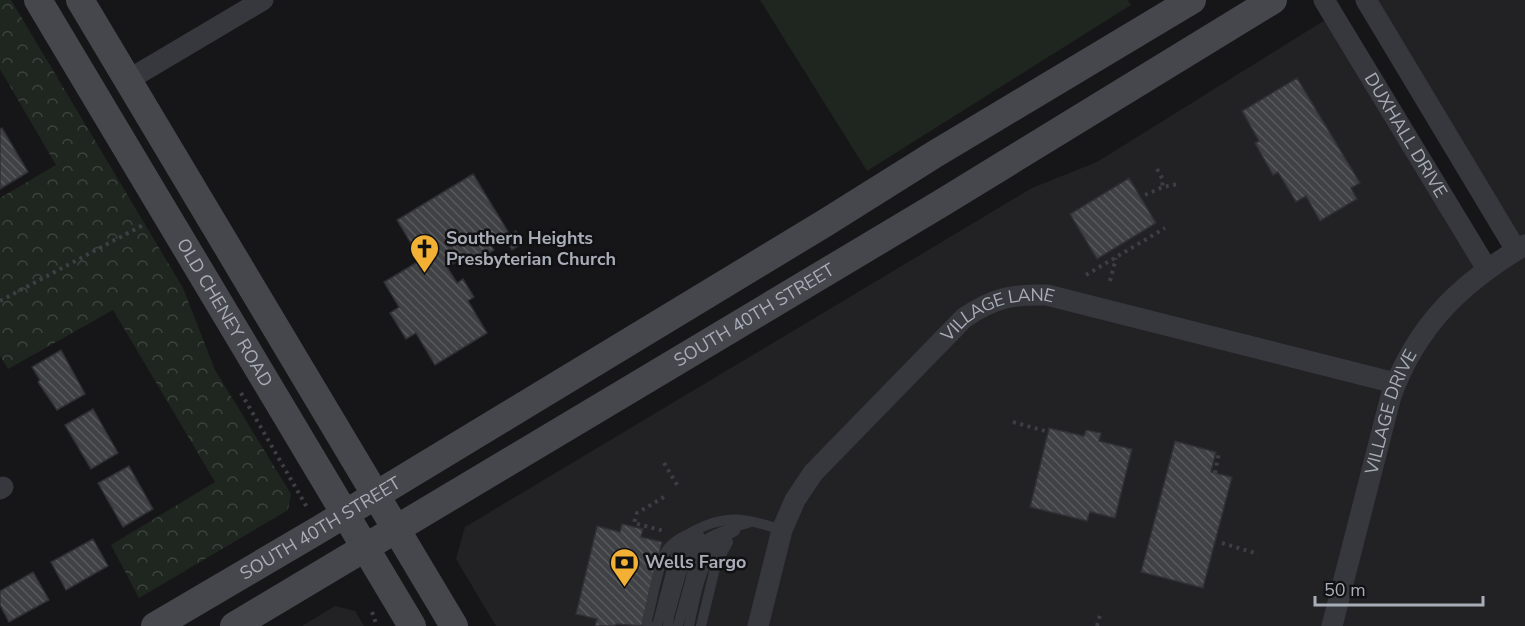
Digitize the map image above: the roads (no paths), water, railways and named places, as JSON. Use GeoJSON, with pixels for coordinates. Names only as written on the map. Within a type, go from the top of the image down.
{"type":"FeatureCollection","features":[{"type":"Feature","properties":{"kind":"main road","name":"OLD CHENEY ROAD"},"geometry":{"type":"LineString","coordinates":[[38,0],[412,626]]}},
{"type":"Feature","properties":{"kind":"main road","name":"OLD CHENEY ROAD"},"geometry":{"type":"LineString","coordinates":[[81,0],[454,626]]}},
{"type":"Feature","properties":{"kind":"main road","name":"SOUTH 40TH STREET"},"geometry":{"type":"LineString","coordinates":[[155,626],[1192,0]]}},
{"type":"Feature","properties":{"kind":"main road","name":"SOUTH 40TH STREET"},"geometry":{"type":"LineString","coordinates":[[234,626],[910,222],[1273,0]]}},
{"type":"Feature","properties":{"kind":"street"},"geometry":{"type":"LineString","coordinates":[[128,80],[263,0]]}},
{"type":"Feature","properties":{"kind":"street","name":"DUXHALL DRIVE"},"geometry":{"type":"LineString","coordinates":[[1324,0],[1487,269]]}},
{"type":"Feature","properties":{"kind":"street","name":"DUXHALL DRIVE"},"geometry":{"type":"LineString","coordinates":[[1366,0],[1520,248]]}},
{"type":"Feature","properties":{"kind":"street","name":"VILLAGE DRIVE"},"geometry":{"type":"LineString","coordinates":[[1332,626],[1395,383],[1417,341],[1433,319],[1456,295],[1487,269],[1520,248]]}},
{"type":"Feature","properties":{"kind":"street","name":"VILLAGE LANE"},"geometry":{"type":"LineString","coordinates":[[758,626],[782,530],[795,500],[813,473],[964,318],[999,299],[1019,294],[1047,295],[1395,383]]}},
{"type":"Feature","properties":{"kind":"lane"},"geometry":{"type":"LineString","coordinates":[[648,626],[647,620],[662,562],[671,545],[715,521],[733,519],[754,521],[782,530]]}},
{"type":"Feature","properties":{"kind":"lane"},"geometry":{"type":"LineString","coordinates":[[657,626],[676,554],[692,539],[724,524],[754,521]]}},
{"type":"Feature","properties":{"kind":"lane"},"geometry":{"type":"LineString","coordinates":[[668,626],[684,560],[690,552],[715,534],[754,521]]}},
{"type":"Feature","properties":{"kind":"lane"},"geometry":{"type":"LineString","coordinates":[[678,626],[695,562],[701,552],[718,537],[754,521]]}},
{"type":"Feature","properties":{"kind":"lane"},"geometry":{"type":"LineString","coordinates":[[689,626],[706,563],[711,553],[729,534],[754,521]]}},
{"type":"Feature","properties":{"kind":"lane"},"geometry":{"type":"LineString","coordinates":[[701,626],[720,555],[734,535],[754,521]]}},
{"type":"Feature","properties":{"kind":"place","name":"Southern Heights Presbyterian Church"},"geometry":{"type":"Point","coordinates":[425,274]}},
{"type":"Feature","properties":{"kind":"place","name":"Wells Fargo"},"geometry":{"type":"Point","coordinates":[624,588]}}]}
